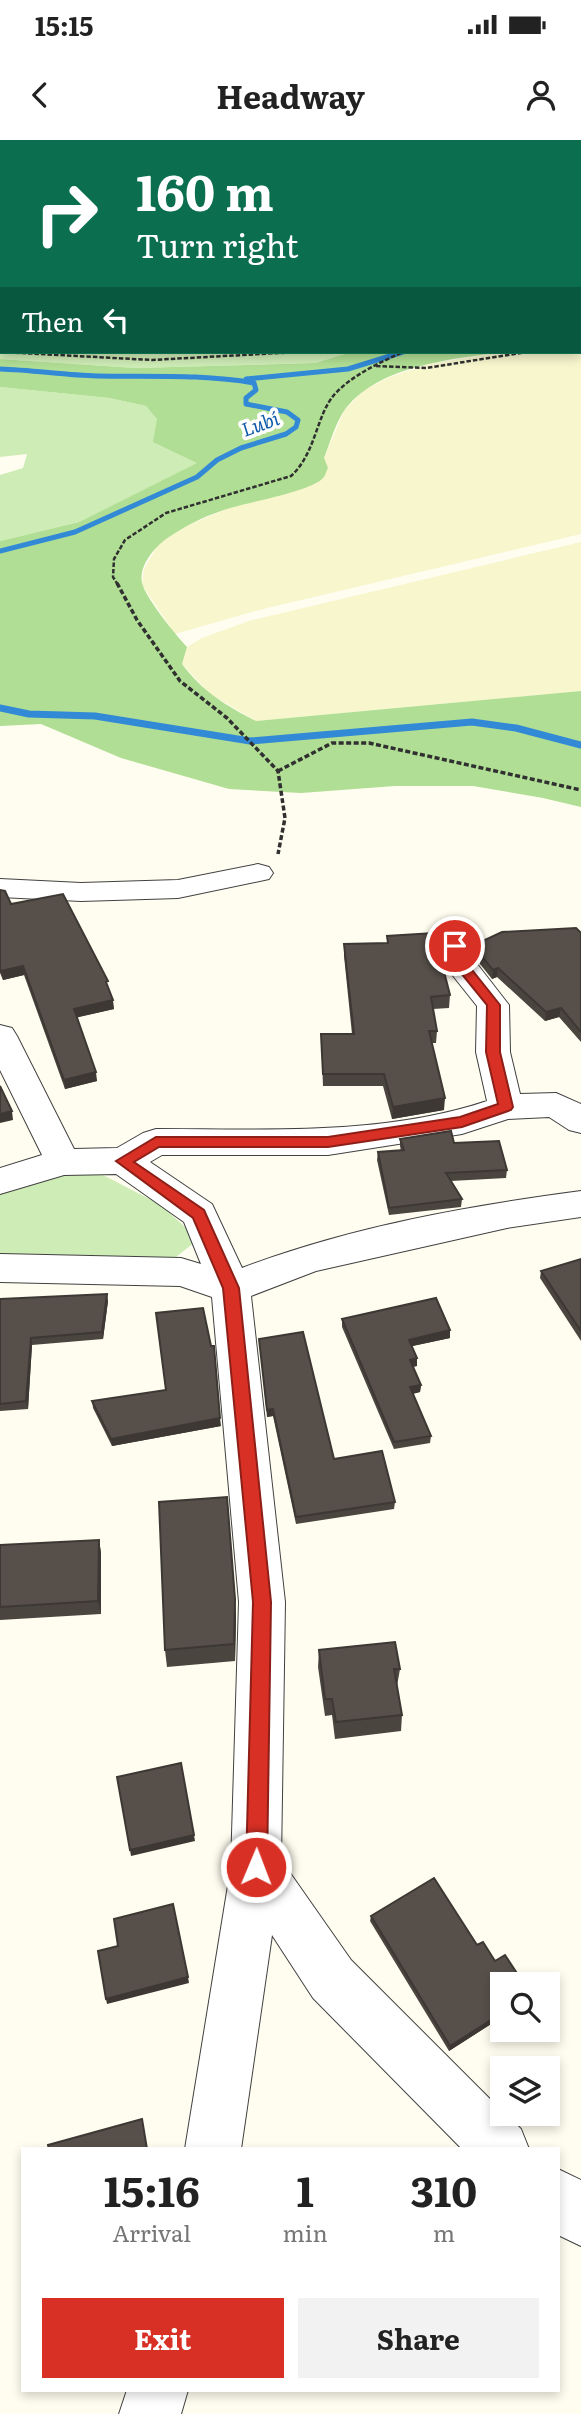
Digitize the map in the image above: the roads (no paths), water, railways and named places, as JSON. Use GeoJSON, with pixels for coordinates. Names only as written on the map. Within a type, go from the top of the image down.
{"type":"FeatureCollection","features":[{"type":"Feature","properties":{"kind":"street"},"geometry":{"type":"LineString","coordinates":[[0,888],[81,891],[178,889],[258,873]]}},
{"type":"Feature","properties":{"kind":"street"},"geometry":{"type":"LineString","coordinates":[[452,930],[458,962],[493,1005],[493,1052],[506,1107]]}},
{"type":"Feature","properties":{"kind":"street"},"geometry":{"type":"LineString","coordinates":[[0,1036],[63,1162]]}},
{"type":"Feature","properties":{"kind":"street"},"geometry":{"type":"LineString","coordinates":[[0,1181],[63,1162],[123,1161],[156,1142],[328,1142],[462,1122],[506,1107],[556,1105],[581,1121]]}},
{"type":"Feature","properties":{"kind":"street"},"geometry":{"type":"LineString","coordinates":[[123,1161],[199,1214],[231,1288],[262,1602],[256,1867],[213,2147]]}},
{"type":"Feature","properties":{"kind":"street"},"geometry":{"type":"LineString","coordinates":[[0,1268],[181,1272],[231,1288],[309,1258],[507,1214],[581,1204]]}},
{"type":"Feature","properties":{"kind":"street"},"geometry":{"type":"LineString","coordinates":[[256,1867],[332,1979],[498,2147]]}},
{"type":"Feature","properties":{"kind":"street"},"geometry":{"type":"LineString","coordinates":[[560,2200],[581,2217]]}},
{"type":"Feature","properties":{"kind":"street"},"geometry":{"type":"LineString","coordinates":[[150,2414],[157,2392]]}},
{"type":"Feature","properties":{"kind":"waterway"},"geometry":{"type":"LineString","coordinates":[[246,379],[348,369],[397,354]]}},
{"type":"Feature","properties":{"kind":"waterway","name":"Lubí"},"geometry":{"type":"LineString","coordinates":[[0,369],[97,376],[195,377],[254,383],[256,390],[246,398],[246,404],[287,412],[298,420],[296,427],[286,434],[241,448],[217,460],[197,477],[75,532],[0,551]]}},
{"type":"Feature","properties":{"kind":"waterway","name":"Lubí"},"geometry":{"type":"LineString","coordinates":[[0,708],[29,714],[95,716],[250,741],[472,722],[516,728],[581,745]]}}]}
